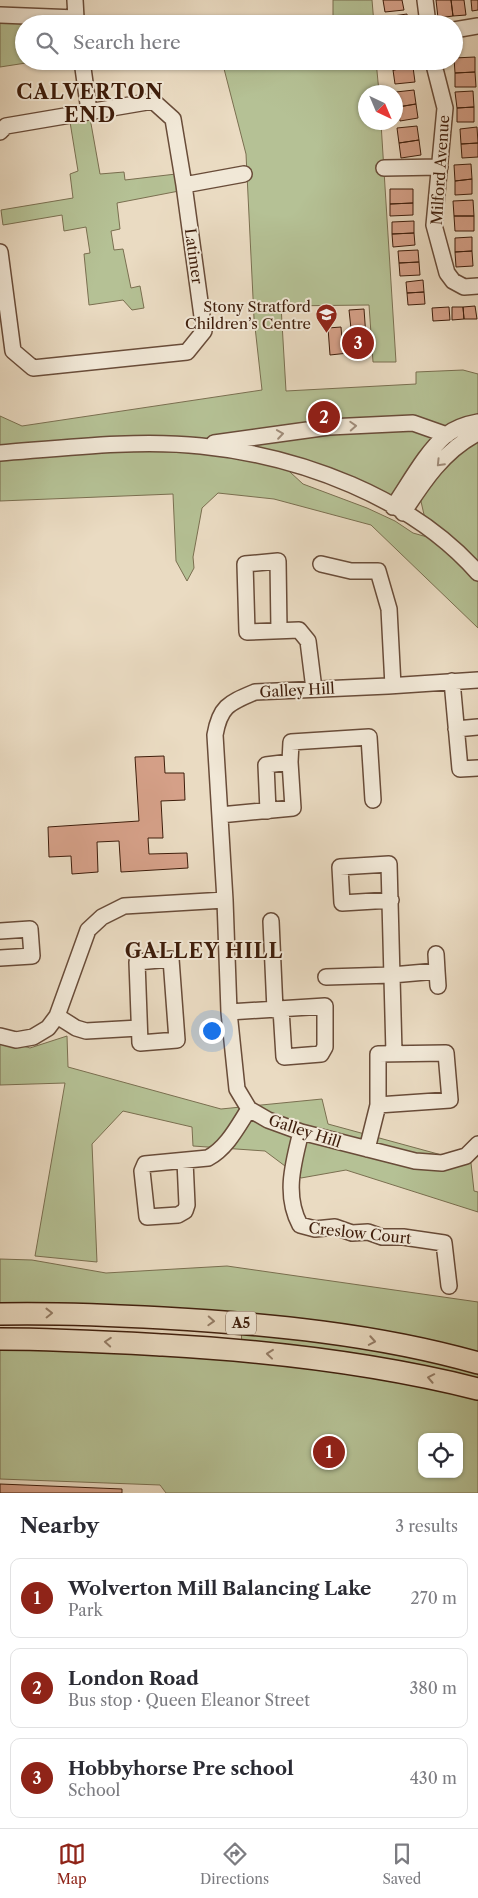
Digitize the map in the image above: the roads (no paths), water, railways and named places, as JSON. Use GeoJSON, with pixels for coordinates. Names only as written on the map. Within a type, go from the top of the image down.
{"type":"FeatureCollection","features":[{"type":"Feature","properties":{"kind":"highway","name":"A5"},"geometry":{"type":"LineString","coordinates":[[0,1314],[59,1313],[228,1322],[332,1334],[437,1352],[478,1363]]}},
{"type":"Feature","properties":{"kind":"highway","name":"A5"},"geometry":{"type":"LineString","coordinates":[[0,1339],[59,1339],[219,1348],[314,1359],[432,1378],[478,1389]]}},
{"type":"Feature","properties":{"kind":"street"},"geometry":{"type":"LineString","coordinates":[[75,0],[76,15]]}},
{"type":"Feature","properties":{"kind":"street"},"geometry":{"type":"LineString","coordinates":[[426,0],[427,15]]}},
{"type":"Feature","properties":{"kind":"street"},"geometry":{"type":"LineString","coordinates":[[0,15],[15,16]]}},
{"type":"Feature","properties":{"kind":"street"},"geometry":{"type":"LineString","coordinates":[[463,28],[478,26]]}},
{"type":"Feature","properties":{"kind":"street"},"geometry":{"type":"LineString","coordinates":[[83,70],[89,111]]}},
{"type":"Feature","properties":{"kind":"street","name":"Milford Avenue"},"geometry":{"type":"LineString","coordinates":[[434,70],[445,108],[434,225],[447,273],[453,281],[464,287],[478,286]]}},
{"type":"Feature","properties":{"kind":"street","name":"Latimer"},"geometry":{"type":"LineString","coordinates":[[0,132],[6,126],[153,100],[172,119],[184,185],[204,330],[187,352],[33,368],[13,350],[0,252]]}},
{"type":"Feature","properties":{"kind":"street"},"geometry":{"type":"LineString","coordinates":[[384,168],[440,167]]}},
{"type":"Feature","properties":{"kind":"street"},"geometry":{"type":"LineString","coordinates":[[184,185],[244,174]]}},
{"type":"Feature","properties":{"kind":"street"},"geometry":{"type":"LineString","coordinates":[[398,510],[426,459],[447,435],[478,422]]}},
{"type":"Feature","properties":{"kind":"street"},"geometry":{"type":"LineString","coordinates":[[0,453],[124,444],[200,445],[329,427],[413,423],[447,435]]}},
{"type":"Feature","properties":{"kind":"street"},"geometry":{"type":"LineString","coordinates":[[398,510],[439,463],[478,433]]}},
{"type":"Feature","properties":{"kind":"street"},"geometry":{"type":"LineString","coordinates":[[200,445],[301,466],[358,488],[398,510],[447,542],[478,573]]}},
{"type":"Feature","properties":{"kind":"street"},"geometry":{"type":"LineString","coordinates":[[279,630],[278,561],[245,564],[247,632],[299,630],[308,641],[314,689]]}},
{"type":"Feature","properties":{"kind":"street"},"geometry":{"type":"LineString","coordinates":[[321,564],[351,571],[378,571],[389,610],[393,686]]}},
{"type":"Feature","properties":{"kind":"street","name":"Galley Hill"},"geometry":{"type":"LineString","coordinates":[[478,680],[255,692],[235,700],[223,710],[217,720],[215,735],[225,900],[229,1012],[237,1089],[250,1109],[268,1120],[301,1132],[415,1161],[442,1163],[466,1156],[478,1144]]}},
{"type":"Feature","properties":{"kind":"street"},"geometry":{"type":"LineString","coordinates":[[452,682],[460,769],[478,768]]}},
{"type":"Feature","properties":{"kind":"street"},"geometry":{"type":"LineString","coordinates":[[456,729],[478,727]]}},
{"type":"Feature","properties":{"kind":"street"},"geometry":{"type":"LineString","coordinates":[[220,815],[293,808],[290,762],[291,742],[369,736],[373,800]]}},
{"type":"Feature","properties":{"kind":"street"},"geometry":{"type":"LineString","coordinates":[[268,811],[266,765],[290,762]]}},
{"type":"Feature","properties":{"kind":"street"},"geometry":{"type":"LineString","coordinates":[[0,1036],[16,1040],[33,1038],[48,1028],[58,1016],[88,930],[102,917],[124,906],[225,900]]}},
{"type":"Feature","properties":{"kind":"street"},"geometry":{"type":"LineString","coordinates":[[391,900],[394,1053]]}},
{"type":"Feature","properties":{"kind":"street"},"geometry":{"type":"LineString","coordinates":[[229,1012],[278,1009],[271,921]]}},
{"type":"Feature","properties":{"kind":"street"},"geometry":{"type":"LineString","coordinates":[[0,931],[30,929],[32,956],[0,958]]}},
{"type":"Feature","properties":{"kind":"street"},"geometry":{"type":"LineString","coordinates":[[326,977],[392,975],[438,978],[436,954]]}},
{"type":"Feature","properties":{"kind":"street"},"geometry":{"type":"LineString","coordinates":[[171,959],[177,1040],[140,1043],[139,1028],[137,962],[171,959]]}},
{"type":"Feature","properties":{"kind":"street"},"geometry":{"type":"LineString","coordinates":[[58,1016],[76,1028],[86,1031],[139,1028]]}},
{"type":"Feature","properties":{"kind":"street"},"geometry":{"type":"LineString","coordinates":[[367,1149],[378,1105],[378,1054],[446,1054],[450,1100],[378,1105]]}},
{"type":"Feature","properties":{"kind":"street"},"geometry":{"type":"LineString","coordinates":[[184,1161],[208,1158],[214,1155],[250,1109]]}},
{"type":"Feature","properties":{"kind":"street","name":"Creslow Court"},"geometry":{"type":"LineString","coordinates":[[301,1132],[290,1181],[293,1212],[300,1226],[315,1229],[335,1227],[352,1233],[368,1232],[382,1237],[403,1237],[444,1243],[449,1286]]}},
{"type":"Feature","properties":{"kind":"place","name":"Stony Stratford Children’s Centre"},"geometry":{"type":"Point","coordinates":[327,334]}},
{"type":"Feature","properties":{"kind":"place","name":"Hobbyhorse Pre school"},"geometry":{"type":"Point","coordinates":[358,343]}},
{"type":"Feature","properties":{"kind":"place","name":"London Road"},"geometry":{"type":"Point","coordinates":[324,417]}},
{"type":"Feature","properties":{"kind":"place","name":"Wolverton Mill Balancing Lake"},"geometry":{"type":"Point","coordinates":[329,1452]}},
{"type":"Feature","properties":{"kind":"district","name":"CALVERTON END"},"geometry":{"type":"Point","coordinates":[90,104]}},
{"type":"Feature","properties":{"kind":"district","name":"GALLEY HILL"},"geometry":{"type":"Point","coordinates":[204,951]}}]}
